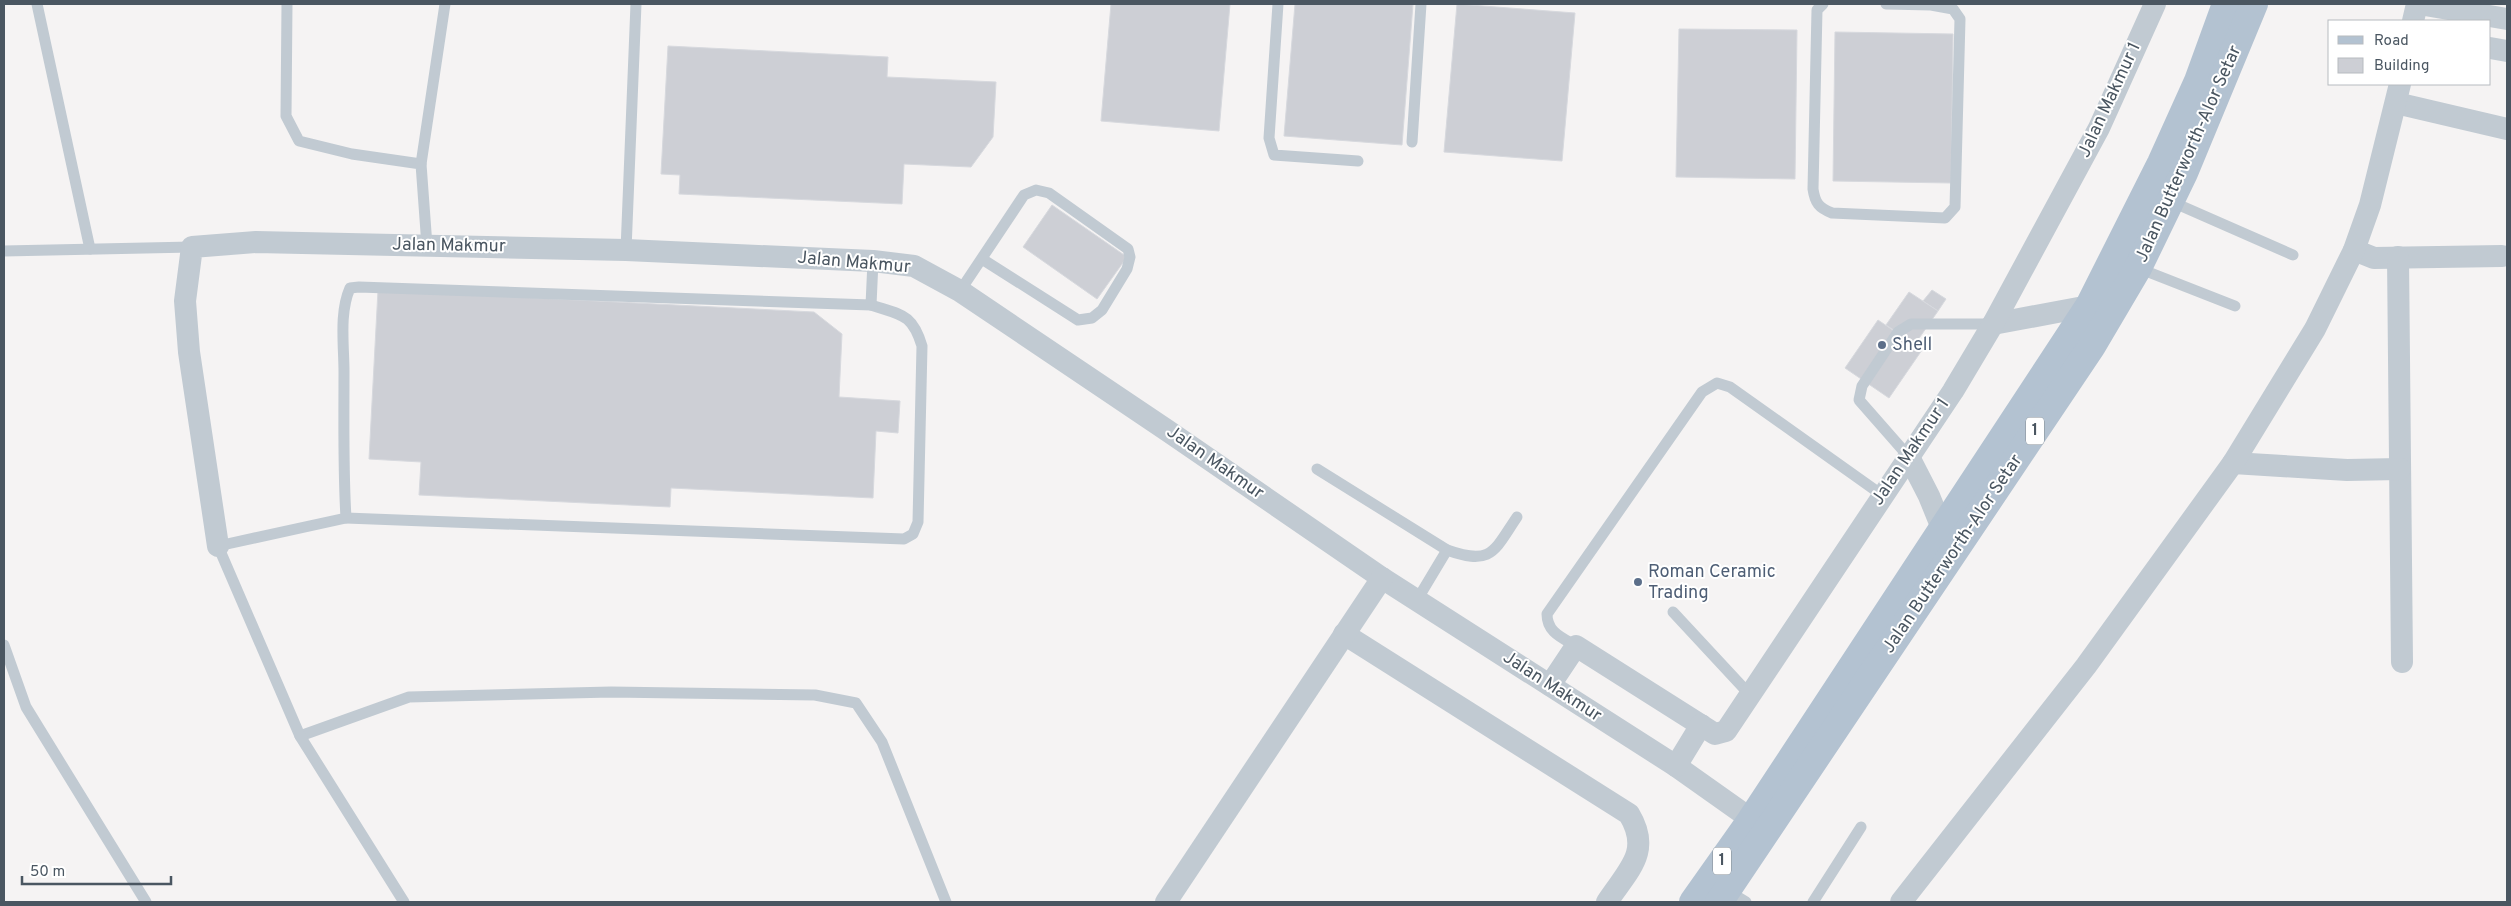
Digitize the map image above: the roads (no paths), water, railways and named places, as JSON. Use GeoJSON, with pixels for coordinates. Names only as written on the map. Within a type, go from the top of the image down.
{"type":"FeatureCollection","features":[{"type":"Feature","properties":{"kind":"main road","name":"Jalan Butterworth-Alor Setar"},"geometry":{"type":"LineString","coordinates":[[1731,898],[1759,825],[1942,528],[2089,306],[2161,163],[2198,81],[2226,4]]}},
{"type":"Feature","properties":{"kind":"main road","name":"Jalan Butterworth-Alor Setar"},"geometry":{"type":"LineString","coordinates":[[1693,902],[1759,825],[2092,346],[2138,268],[2184,173],[2254,5]]}},
{"type":"Feature","properties":{"kind":"street","name":"Jalan Makmur 1"},"geometry":{"type":"LineString","coordinates":[[1576,646],[1714,734],[1726,731],[1953,391],[1993,324],[2098,128],[2155,4]]}},
{"type":"Feature","properties":{"kind":"street"},"geometry":{"type":"LineString","coordinates":[[2413,20],[2418,4],[2507,19]]}},
{"type":"Feature","properties":{"kind":"street"},"geometry":{"type":"LineString","coordinates":[[2491,48],[2507,51]]}},
{"type":"Feature","properties":{"kind":"street"},"geometry":{"type":"LineString","coordinates":[[1901,902],[2086,666],[2233,463],[2315,329],[2354,250],[2370,205],[2398,93],[2507,129]]}},
{"type":"Feature","properties":{"kind":"street","name":"Jalan Makmur"},"geometry":{"type":"LineString","coordinates":[[192,247],[256,242],[626,250],[873,261],[914,266],[960,291],[1168,430],[1382,578],[1676,766],[1759,825]]}},
{"type":"Feature","properties":{"kind":"street"},"geometry":{"type":"LineString","coordinates":[[192,247],[185,301],[189,352],[218,546]]}},
{"type":"Feature","properties":{"kind":"street"},"geometry":{"type":"LineString","coordinates":[[2354,250],[2374,258],[2502,256]]}},
{"type":"Feature","properties":{"kind":"street"},"geometry":{"type":"LineString","coordinates":[[2398,258],[2402,662]]}},
{"type":"Feature","properties":{"kind":"street"},"geometry":{"type":"LineString","coordinates":[[1993,324],[2089,306]]}},
{"type":"Feature","properties":{"kind":"street"},"geometry":{"type":"LineString","coordinates":[[1909,457],[1929,496],[1942,528]]}},
{"type":"Feature","properties":{"kind":"street"},"geometry":{"type":"LineString","coordinates":[[2233,463],[2347,470],[2400,469]]}},
{"type":"Feature","properties":{"kind":"street"},"geometry":{"type":"LineString","coordinates":[[1166,902],[1382,578]]}},
{"type":"Feature","properties":{"kind":"street"},"geometry":{"type":"LineString","coordinates":[[1344,634],[1629,814],[1638,830],[1640,848],[1631,866],[1607,902]]}},
{"type":"Feature","properties":{"kind":"street"},"geometry":{"type":"LineString","coordinates":[[1550,685],[1576,646]]}},
{"type":"Feature","properties":{"kind":"street"},"geometry":{"type":"LineString","coordinates":[[1676,766],[1701,725]]}},
{"type":"Feature","properties":{"kind":"lane"},"geometry":{"type":"LineString","coordinates":[[37,4],[90,249]]}},
{"type":"Feature","properties":{"kind":"lane"},"geometry":{"type":"LineString","coordinates":[[287,4],[286,116],[299,141],[352,154],[421,164]]}},
{"type":"Feature","properties":{"kind":"lane"},"geometry":{"type":"LineString","coordinates":[[427,246],[421,164],[445,4]]}},
{"type":"Feature","properties":{"kind":"lane"},"geometry":{"type":"LineString","coordinates":[[626,250],[636,4]]}},
{"type":"Feature","properties":{"kind":"lane"},"geometry":{"type":"LineString","coordinates":[[1278,4],[1269,138],[1274,155],[1358,161]]}},
{"type":"Feature","properties":{"kind":"lane"},"geometry":{"type":"LineString","coordinates":[[1412,142],[1421,4]]}},
{"type":"Feature","properties":{"kind":"lane"},"geometry":{"type":"LineString","coordinates":[[1823,4],[1817,10],[1813,189],[1815,200],[1821,209],[1832,213],[1945,218],[1955,207],[1960,18],[1953,9],[1931,5],[1886,4]]}},
{"type":"Feature","properties":{"kind":"lane"},"geometry":{"type":"LineString","coordinates":[[960,291],[1024,196],[1036,190],[1049,193],[1128,249],[1130,258],[1127,269],[1102,310],[1092,318],[1078,320],[982,259]]}},
{"type":"Feature","properties":{"kind":"lane"},"geometry":{"type":"LineString","coordinates":[[2170,201],[2293,254]]}},
{"type":"Feature","properties":{"kind":"lane"},"geometry":{"type":"LineString","coordinates":[[4,251],[192,247]]}},
{"type":"Feature","properties":{"kind":"lane"},"geometry":{"type":"LineString","coordinates":[[871,305],[873,261]]}},
{"type":"Feature","properties":{"kind":"lane"},"geometry":{"type":"LineString","coordinates":[[2138,268],[2235,306]]}},
{"type":"Feature","properties":{"kind":"lane"},"geometry":{"type":"LineString","coordinates":[[346,518],[344,487],[344,320],[346,297],[350,288],[379,287],[871,305],[911,321],[917,330],[922,346],[918,522],[913,534],[904,539],[346,518],[218,546],[300,736],[404,902]]}},
{"type":"Feature","properties":{"kind":"lane"},"geometry":{"type":"LineString","coordinates":[[1909,457],[1859,400],[1862,386],[1898,332],[1905,326],[1911,324],[1993,324]]}},
{"type":"Feature","properties":{"kind":"lane"},"geometry":{"type":"LineString","coordinates":[[1576,646],[1551,631],[1547,623],[1547,614],[1702,392],[1716,383],[1730,387],[1882,495]]}},
{"type":"Feature","properties":{"kind":"lane"},"geometry":{"type":"LineString","coordinates":[[1317,469],[1448,550],[1468,557],[1486,555],[1496,550],[1518,517]]}},
{"type":"Feature","properties":{"kind":"lane"},"geometry":{"type":"LineString","coordinates":[[1416,600],[1448,550]]}},
{"type":"Feature","properties":{"kind":"lane"},"geometry":{"type":"LineString","coordinates":[[1673,612],[1751,696]]}},
{"type":"Feature","properties":{"kind":"lane"},"geometry":{"type":"LineString","coordinates":[[4,645],[26,707],[146,902]]}},
{"type":"Feature","properties":{"kind":"lane"},"geometry":{"type":"LineString","coordinates":[[300,736],[409,697],[611,692],[815,695],[856,702],[882,742],[946,902]]}},
{"type":"Feature","properties":{"kind":"lane"},"geometry":{"type":"LineString","coordinates":[[1813,902],[1861,827]]}},
{"type":"Feature","properties":{"kind":"place","name":"Shell"},"geometry":{"type":"Point","coordinates":[1882,345]}},
{"type":"Feature","properties":{"kind":"place","name":"Roman Ceramic Trading"},"geometry":{"type":"Point","coordinates":[1638,582]}}]}
